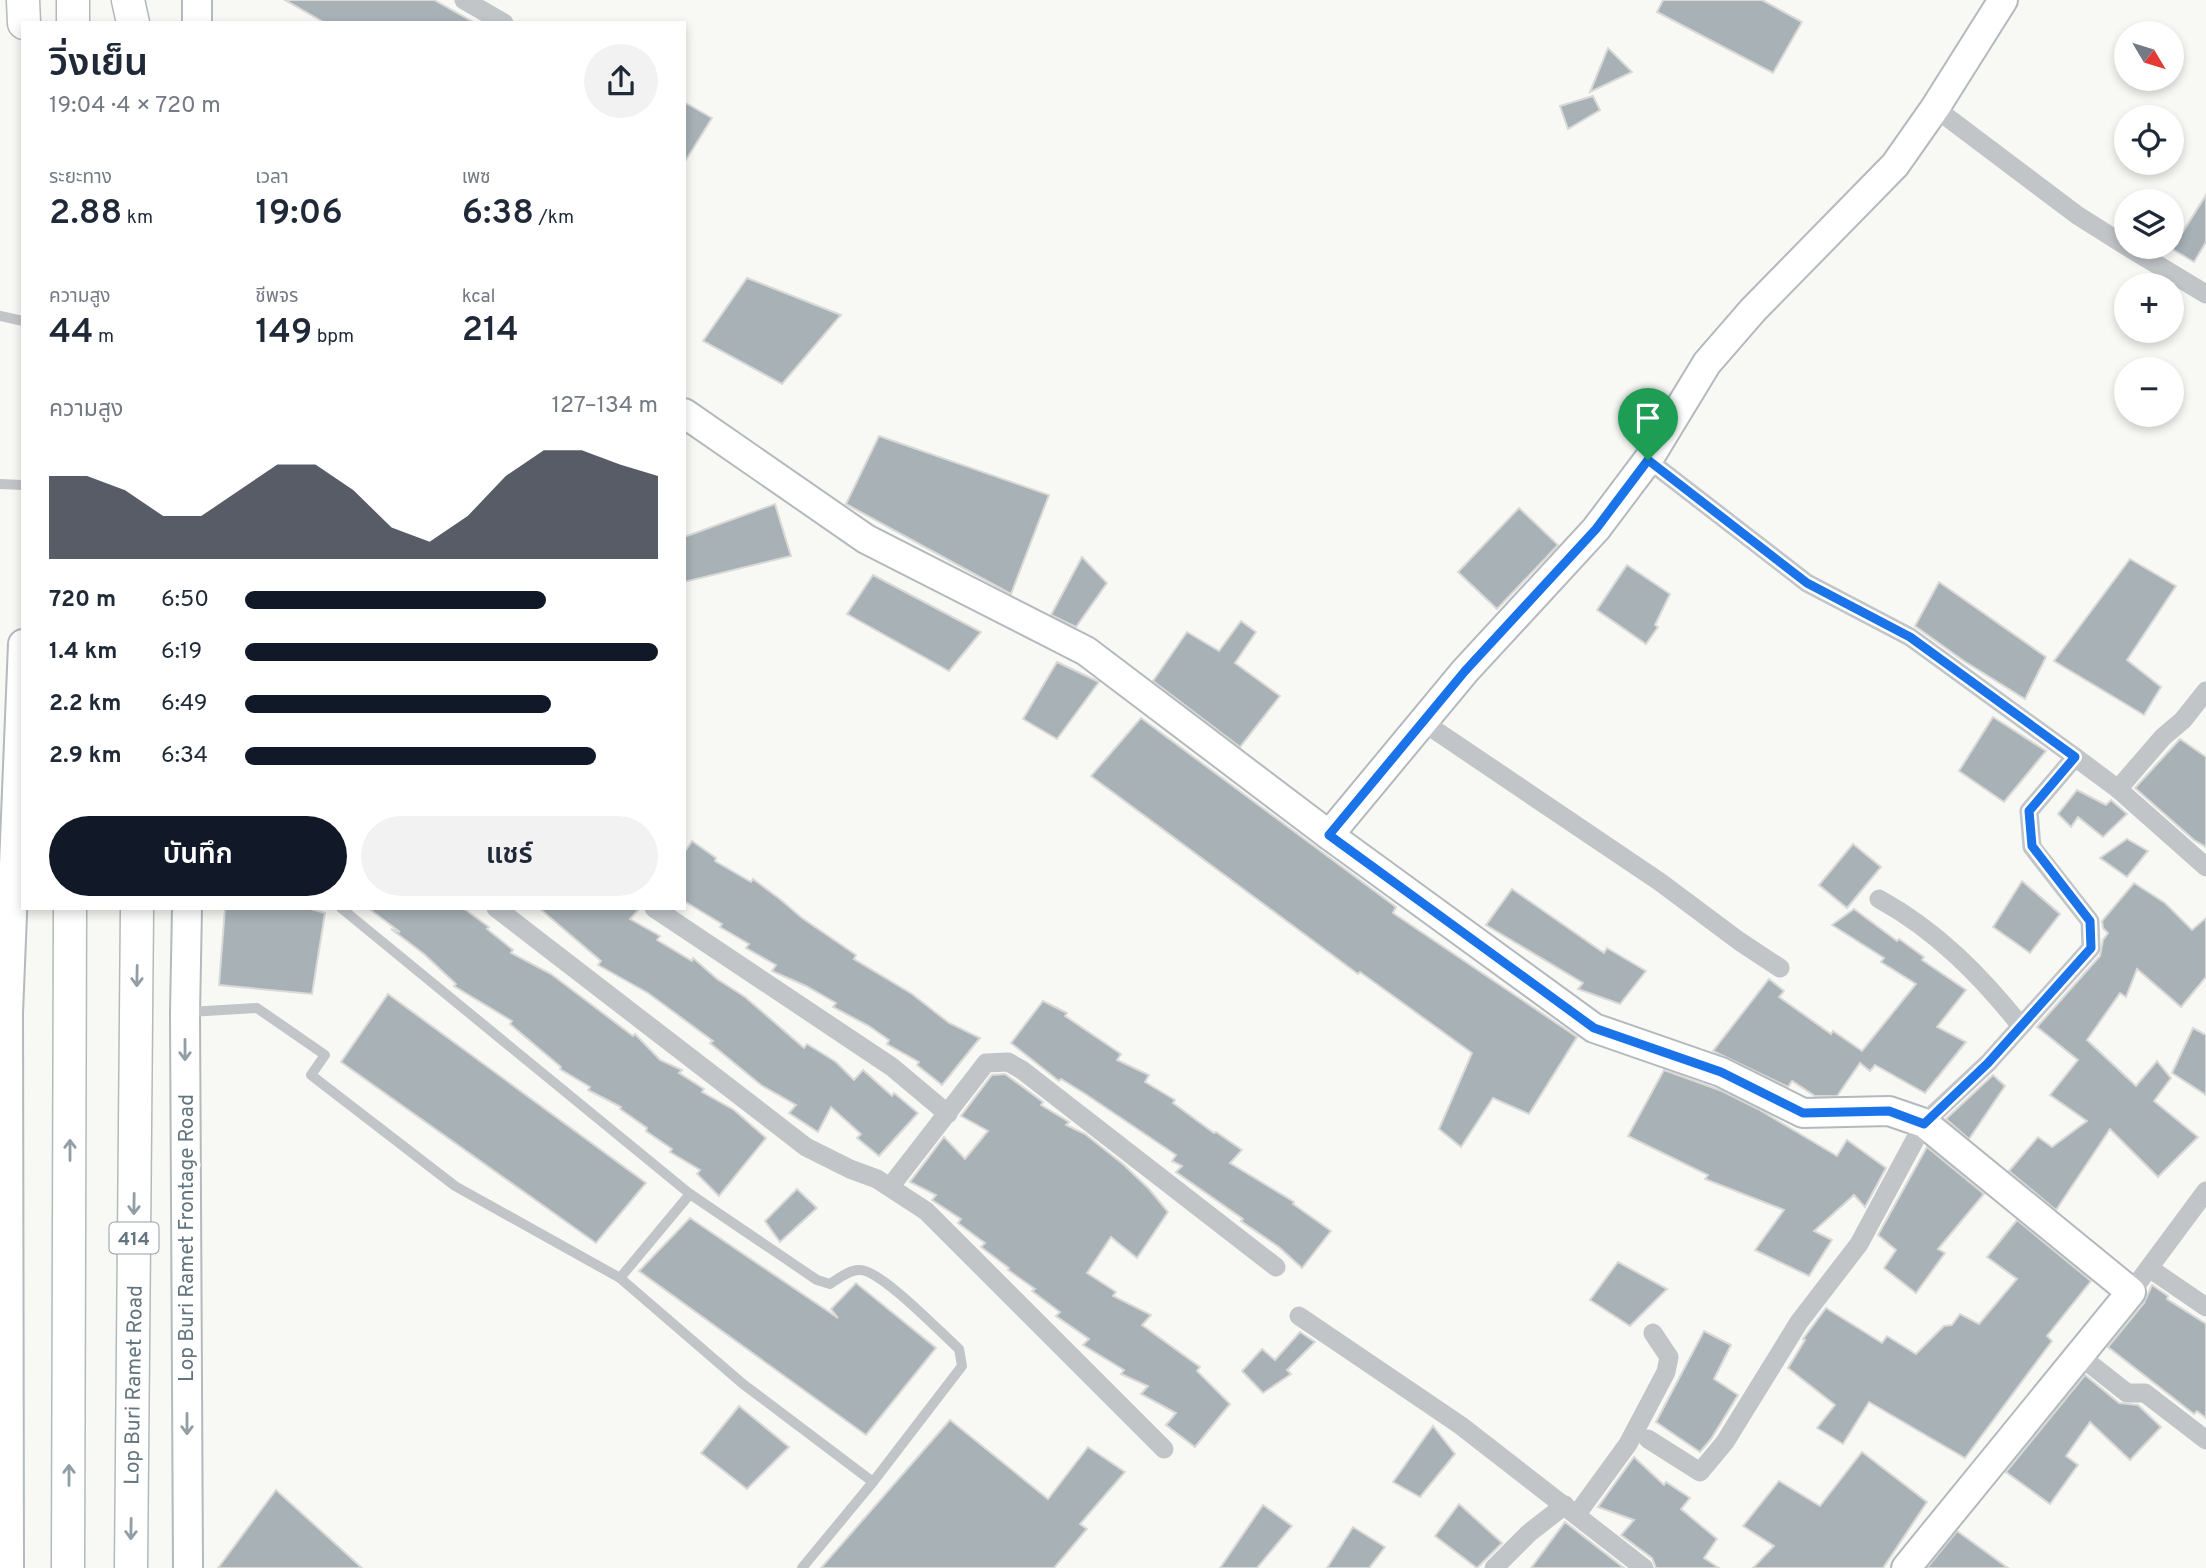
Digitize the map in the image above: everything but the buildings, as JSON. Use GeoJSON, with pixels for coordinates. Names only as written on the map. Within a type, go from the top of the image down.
{"type":"FeatureCollection","features":[{"type":"Feature","properties":{"kind":"main road"},"geometry":{"type":"LineString","coordinates":[[23,0],[24,21]]}},
{"type":"Feature","properties":{"kind":"main road"},"geometry":{"type":"LineString","coordinates":[[73,0],[73,21]]}},
{"type":"Feature","properties":{"kind":"main road"},"geometry":{"type":"LineString","coordinates":[[128,0],[133,21]]}},
{"type":"Feature","properties":{"kind":"main road"},"geometry":{"type":"LineString","coordinates":[[142,0],[142,21]]}},
{"type":"Feature","properties":{"kind":"main road"},"geometry":{"type":"LineString","coordinates":[[68,1568],[70,910]]}},
{"type":"Feature","properties":{"kind":"main road","name":"Lop Buri Ramet Road"},"geometry":{"type":"LineString","coordinates":[[131,1568],[138,915]]}},
{"type":"Feature","properties":{"kind":"street"},"geometry":{"type":"LineString","coordinates":[[31,21],[32,0]]}},
{"type":"Feature","properties":{"kind":"street"},"geometry":{"type":"LineString","coordinates":[[197,0],[197,21]]}},
{"type":"Feature","properties":{"kind":"street"},"geometry":{"type":"LineString","coordinates":[[464,0],[501,21]]}},
{"type":"Feature","properties":{"kind":"street"},"geometry":{"type":"LineString","coordinates":[[1329,835],[1465,671],[1596,529],[1648,460],[1707,363],[1753,310],[1895,165],[1935,108],[2003,0]]}},
{"type":"Feature","properties":{"kind":"street"},"geometry":{"type":"LineString","coordinates":[[1935,108],[2077,215],[2114,238]]}},
{"type":"Feature","properties":{"kind":"street"},"geometry":{"type":"LineString","coordinates":[[2148,259],[2206,294]]}},
{"type":"Feature","properties":{"kind":"street"},"geometry":{"type":"LineString","coordinates":[[686,414],[866,539],[1086,651],[1329,835],[1594,1028],[1721,1072],[1803,1113],[1889,1111],[1924,1124],[2131,1292]]}},
{"type":"Feature","properties":{"kind":"street"},"geometry":{"type":"LineString","coordinates":[[1648,460],[1807,583],[1910,637],[2075,757],[2118,789],[2206,867]]}},
{"type":"Feature","properties":{"kind":"street"},"geometry":{"type":"LineString","coordinates":[[2118,789],[2163,737],[2183,720],[2206,691]]}},
{"type":"Feature","properties":{"kind":"street"},"geometry":{"type":"LineString","coordinates":[[8,1568],[4,1290],[8,1013],[21,693]]}},
{"type":"Feature","properties":{"kind":"street"},"geometry":{"type":"LineString","coordinates":[[1423,722],[1660,881],[1739,941],[1780,968]]}},
{"type":"Feature","properties":{"kind":"street"},"geometry":{"type":"LineString","coordinates":[[1648,1439],[1700,1472],[1725,1442],[1799,1322],[1858,1244],[1924,1124],[1988,1063],[2091,948],[2090,921],[2032,846],[2029,811],[2075,757]]}},
{"type":"Feature","properties":{"kind":"street"},"geometry":{"type":"LineString","coordinates":[[1879,899],[1905,913],[1953,952],[1992,990],[2021,1027]]}},
{"type":"Feature","properties":{"kind":"street","name":"Lop Buri Ramet Frontage Road"},"geometry":{"type":"LineString","coordinates":[[187,910],[185,1013],[188,1568]]}},
{"type":"Feature","properties":{"kind":"street"},"geometry":{"type":"LineString","coordinates":[[499,910],[806,1147],[877,1179],[926,1211],[1164,1449]]}},
{"type":"Feature","properties":{"kind":"street"},"geometry":{"type":"LineString","coordinates":[[657,910],[892,1068],[948,1114]]}},
{"type":"Feature","properties":{"kind":"street"},"geometry":{"type":"LineString","coordinates":[[890,1187],[986,1063],[1008,1062],[1022,1070],[1276,1267]]}},
{"type":"Feature","properties":{"kind":"street"},"geometry":{"type":"LineString","coordinates":[[1906,1568],[2131,1292],[2206,1191]]}},
{"type":"Feature","properties":{"kind":"street"},"geometry":{"type":"LineString","coordinates":[[2149,1268],[2206,1307]]}},
{"type":"Feature","properties":{"kind":"street"},"geometry":{"type":"LineString","coordinates":[[1299,1316],[1460,1425],[1644,1568]]}},
{"type":"Feature","properties":{"kind":"street"},"geometry":{"type":"LineString","coordinates":[[1494,1568],[1529,1533],[1571,1509],[1628,1444],[1666,1372],[1669,1357],[1653,1333]]}},
{"type":"Feature","properties":{"kind":"street"},"geometry":{"type":"LineString","coordinates":[[2080,1356],[2127,1392],[2145,1393],[2206,1440]]}},
{"type":"Feature","properties":{"kind":"lane"},"geometry":{"type":"LineString","coordinates":[[0,316],[21,321]]}},
{"type":"Feature","properties":{"kind":"lane"},"geometry":{"type":"LineString","coordinates":[[0,484],[21,485]]}},
{"type":"Feature","properties":{"kind":"lane"},"geometry":{"type":"LineString","coordinates":[[343,910],[690,1194],[817,1280],[830,1284],[844,1275],[860,1270],[879,1276],[959,1349],[961,1366],[873,1482],[802,1568]]}},
{"type":"Feature","properties":{"kind":"lane"},"geometry":{"type":"LineString","coordinates":[[185,1013],[257,1008],[325,1055],[311,1075],[455,1186],[620,1278],[743,1384],[873,1482]]}},
{"type":"Feature","properties":{"kind":"lane"},"geometry":{"type":"LineString","coordinates":[[620,1278],[690,1194]]}},
{"type":"Feature","properties":{"kind":"lane"},"geometry":{"type":"LineString","coordinates":[[0,1564],[8,1568]]}},
{"type":"Feature","properties":{"kind":"route"},"geometry":{"type":"LineString","coordinates":[[1648,460],[1807,583],[1910,637],[2075,757],[2029,811],[2032,846],[2090,921],[2091,948],[1988,1063],[1924,1124],[1889,1111],[1803,1113],[1721,1072],[1594,1028],[1329,835],[1465,671],[1596,529],[1648,460]]}}]}
